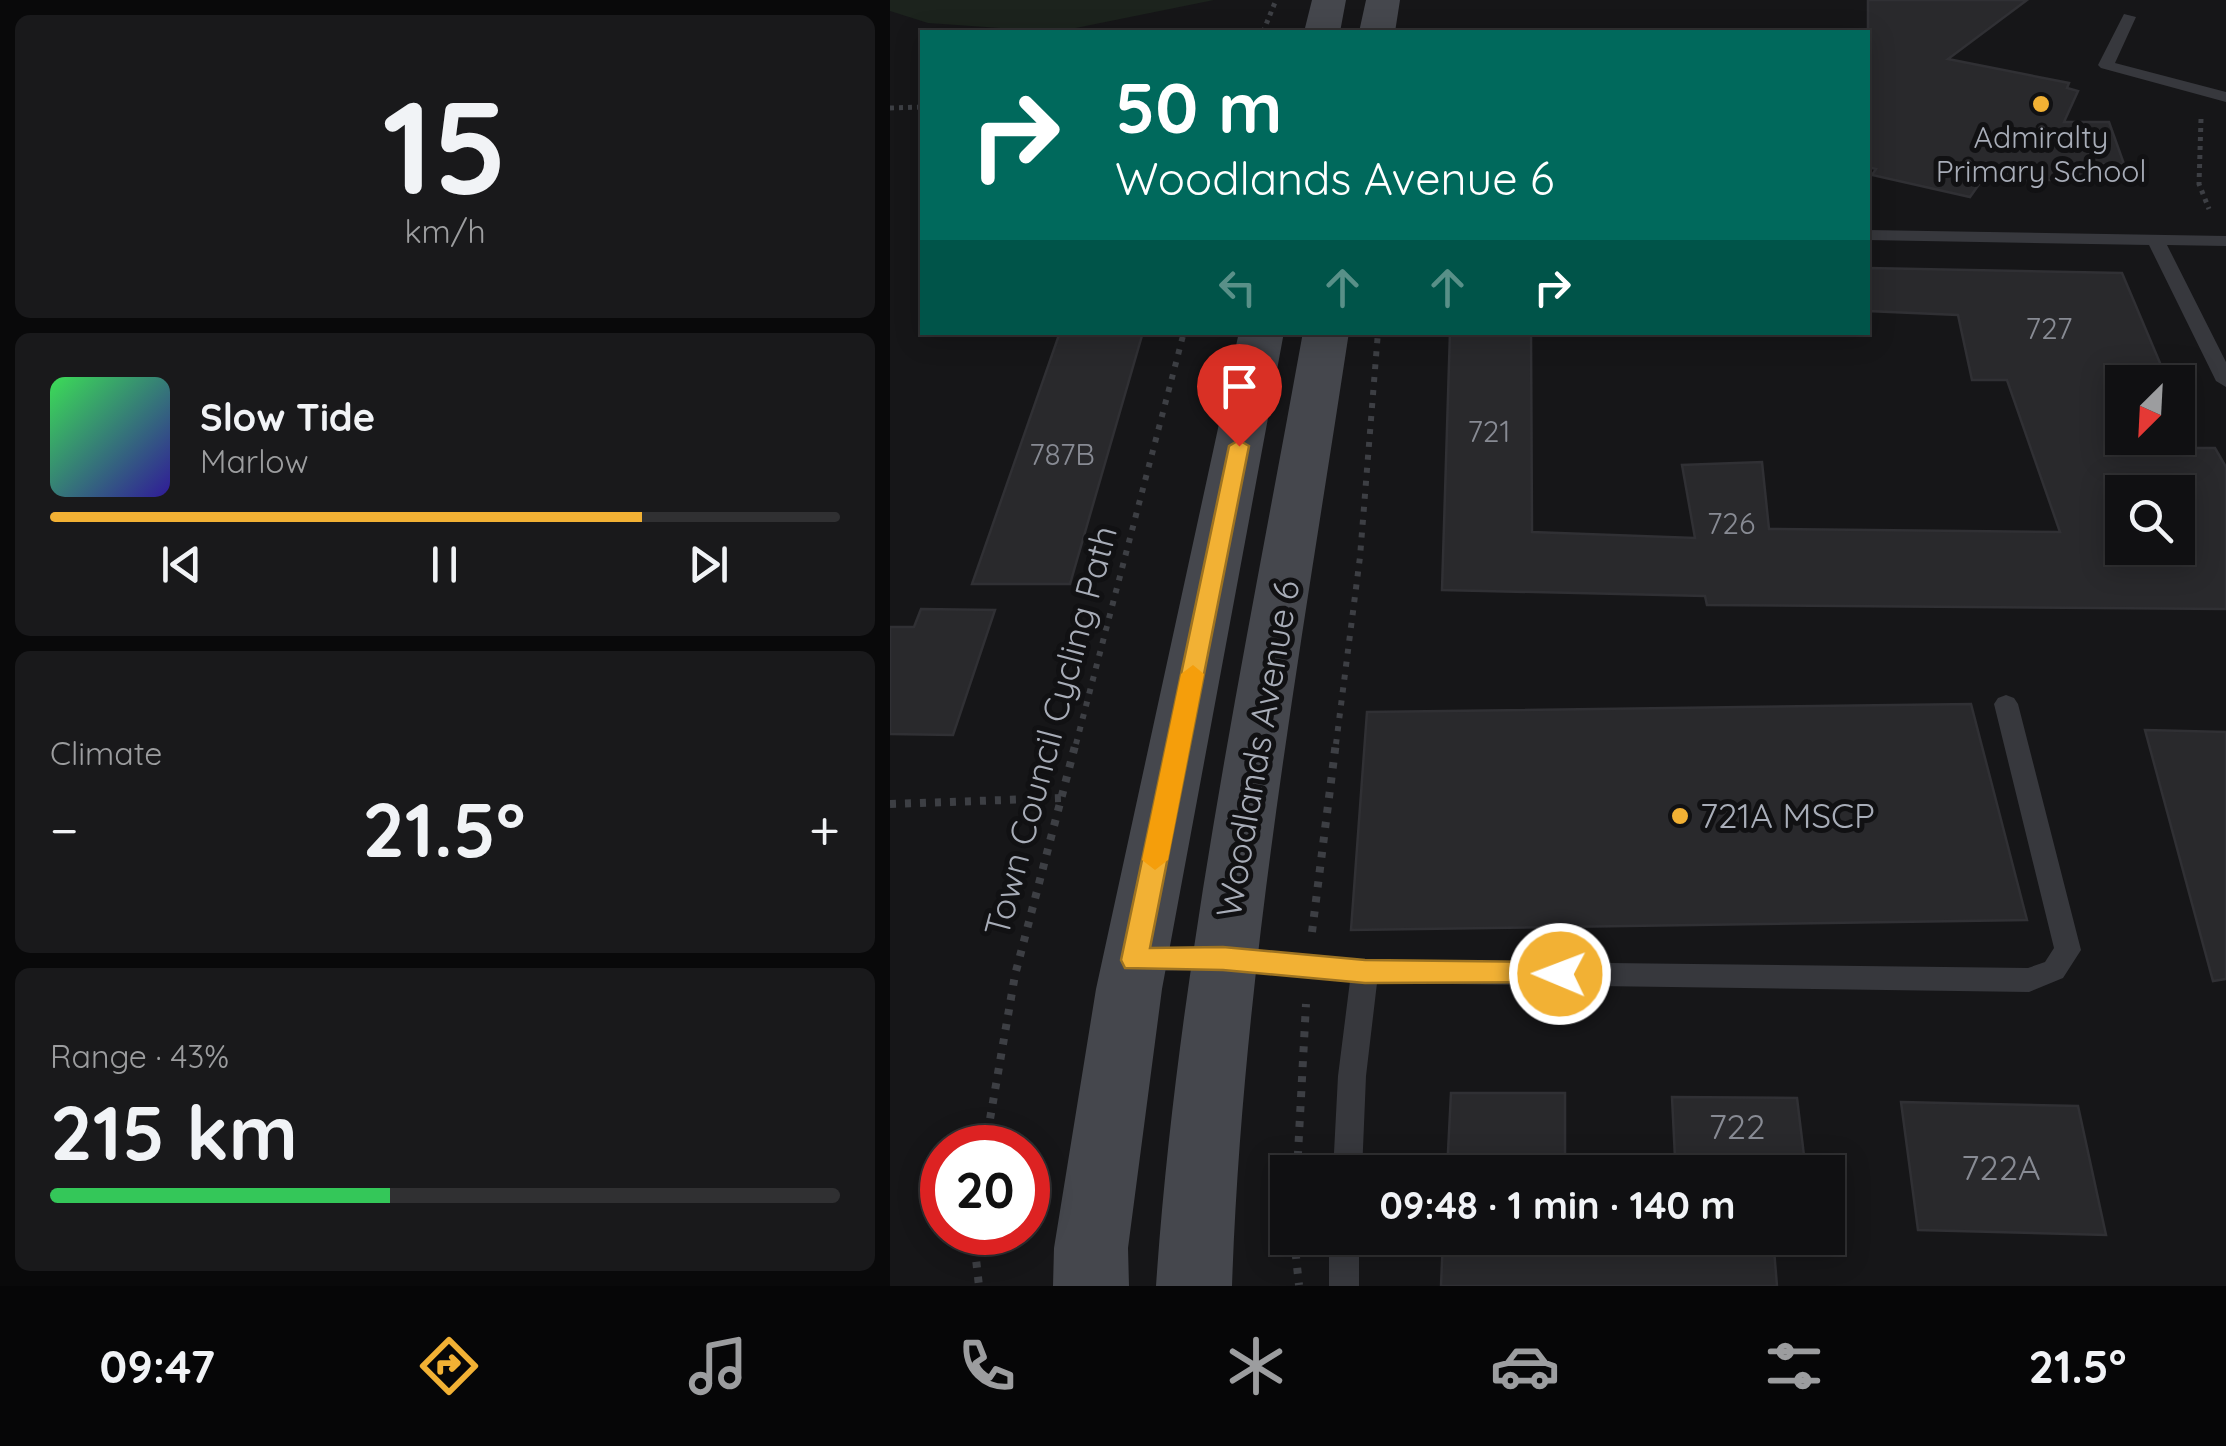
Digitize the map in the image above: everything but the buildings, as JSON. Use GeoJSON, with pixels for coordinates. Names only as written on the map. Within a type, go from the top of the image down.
{"type":"FeatureCollection","features":[{"type":"Feature","properties":{"kind":"street"},"geometry":{"type":"LineString","coordinates":[[1322,30],[1329,0]]}},
{"type":"Feature","properties":{"kind":"street"},"geometry":{"type":"LineString","coordinates":[[1377,30],[1383,0]]}},
{"type":"Feature","properties":{"kind":"street"},"geometry":{"type":"LineString","coordinates":[[1091,1286],[1090,1248],[1134,960],[1261,335]]}},
{"type":"Feature","properties":{"kind":"street","name":"Woodlands Avenue 6"},"geometry":{"type":"LineString","coordinates":[[1194,1286],[1202,1130],[1223,959],[1326,335]]}},
{"type":"Feature","properties":{"kind":"lane"},"geometry":{"type":"LineString","coordinates":[[2129,17],[2106,65],[2219,95]]}},
{"type":"Feature","properties":{"kind":"lane"},"geometry":{"type":"LineString","coordinates":[[1870,235],[2224,241]]}},
{"type":"Feature","properties":{"kind":"lane"},"geometry":{"type":"LineString","coordinates":[[2155,239],[2226,380]]}},
{"type":"Feature","properties":{"kind":"lane"},"geometry":{"type":"LineString","coordinates":[[1134,960],[1308,963],[1365,971],[2028,980],[2054,970],[2068,950],[2006,704]]}},
{"type":"Feature","properties":{"kind":"lane"},"geometry":{"type":"LineString","coordinates":[[1348,1155],[1352,1076],[1365,971]]}},
{"type":"Feature","properties":{"kind":"lane"},"geometry":{"type":"LineString","coordinates":[[1344,1255],[1344,1286]]}},
{"type":"Feature","properties":{"kind":"path"},"geometry":{"type":"LineString","coordinates":[[1264,30],[1276,0]]}},
{"type":"Feature","properties":{"kind":"path"},"geometry":{"type":"LineString","coordinates":[[2219,95],[2197,140],[2200,184],[2224,241]]}},
{"type":"Feature","properties":{"kind":"path"},"geometry":{"type":"LineString","coordinates":[[890,108],[920,107]]}},
{"type":"Feature","properties":{"kind":"path","name":"Town Council Cycling Path"},"geometry":{"type":"LineString","coordinates":[[989,1125],[1015,974],[1183,335]]}},
{"type":"Feature","properties":{"kind":"path"},"geometry":{"type":"LineString","coordinates":[[1298,1155],[1308,963],[1360,557],[1378,335]]}},
{"type":"Feature","properties":{"kind":"path"},"geometry":{"type":"LineString","coordinates":[[890,804],[1062,798]]}},
{"type":"Feature","properties":{"kind":"path"},"geometry":{"type":"LineString","coordinates":[[976,1255],[979,1286]]}},
{"type":"Feature","properties":{"kind":"path"},"geometry":{"type":"LineString","coordinates":[[1296,1255],[1300,1286]]}},
{"type":"Feature","properties":{"kind":"shaded area"},"geometry":{"type":"Polygon","coordinates":[[[890,0],[1214,0],[1066,30],[928,23],[890,11],[890,0]]]}},
{"type":"Feature","properties":{"kind":"slow traffic"},"geometry":{"type":"LineString","coordinates":[[1155,860],[1193,674]]}},
{"type":"Feature","properties":{"kind":"place","name":"Admiralty Primary School"},"geometry":{"type":"Point","coordinates":[2041,104]}},
{"type":"Feature","properties":{"kind":"place","name":"721A MSCP"},"geometry":{"type":"Point","coordinates":[1680,816]}},
{"type":"Feature","properties":{"kind":"route"},"geometry":{"type":"LineString","coordinates":[[1239,446],[1134,960],[1223,959],[1308,963],[1365,971],[1560,974]]}}]}
